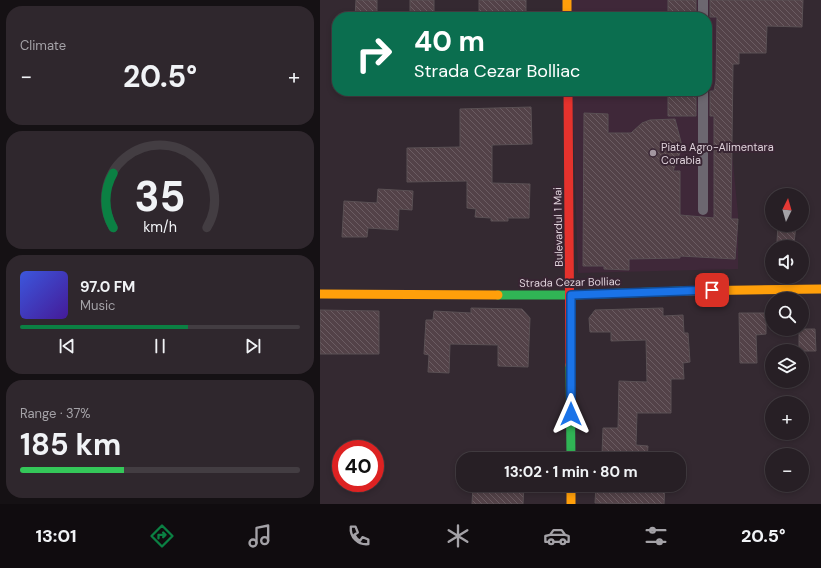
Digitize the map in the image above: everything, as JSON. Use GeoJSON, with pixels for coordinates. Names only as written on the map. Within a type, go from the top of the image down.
{"type":"FeatureCollection","features":[{"type":"Feature","properties":{"kind":"street"},"geometry":{"type":"LineString","coordinates":[[567,0],[567,12]]}},
{"type":"Feature","properties":{"kind":"street","name":"Bulevardul 1 Mai"},"geometry":{"type":"LineString","coordinates":[[568,96],[571,295],[571,452]]}},
{"type":"Feature","properties":{"kind":"street","name":"Strada Cezar Bolliac"},"geometry":{"type":"LineString","coordinates":[[320,294],[571,295],[744,289],[821,289]]}},
{"type":"Feature","properties":{"kind":"street"},"geometry":{"type":"LineString","coordinates":[[571,492],[571,504]]}},
{"type":"Feature","properties":{"kind":"lane"},"geometry":{"type":"LineString","coordinates":[[703,0],[703,12]]}},
{"type":"Feature","properties":{"kind":"lane"},"geometry":{"type":"LineString","coordinates":[[703,96],[703,210]]}},
{"type":"Feature","properties":{"kind":"shaded area","name":"Piata Agro-Alimentara Corabia"},"geometry":{"type":"Polygon","coordinates":[[[569,0],[724,0],[724,70],[738,214],[738,269],[578,273],[572,96],[712,96],[712,12],[569,12],[569,0]]]}},
{"type":"Feature","properties":{"kind":"building"},"geometry":{"type":"Polygon","coordinates":[[[356,0],[377,0],[377,12],[355,12],[356,0]]]}},
{"type":"Feature","properties":{"kind":"building"},"geometry":{"type":"Polygon","coordinates":[[[410,0],[434,0],[434,12],[410,12],[410,0]]]}},
{"type":"Feature","properties":{"kind":"building"},"geometry":{"type":"Polygon","coordinates":[[[479,0],[526,0],[526,12],[479,12],[479,0]]]}},
{"type":"Feature","properties":{"kind":"building"},"geometry":{"type":"Polygon","coordinates":[[[668,0],[696,0],[696,12],[668,12],[668,0]]]}},
{"type":"Feature","properties":{"kind":"building"},"geometry":{"type":"Polygon","coordinates":[[[710,0],[803,0],[802,27],[767,26],[766,53],[739,53],[739,64],[733,64],[731,219],[738,219],[735,259],[680,256],[680,258],[629,259],[629,270],[604,269],[604,266],[583,266],[584,113],[608,114],[608,133],[631,133],[642,123],[650,120],[675,119],[681,142],[681,150],[673,171],[680,171],[680,215],[714,218],[714,116],[710,116],[710,96],[712,96],[712,91],[714,91],[716,81],[717,17],[712,17],[712,12],[710,12],[710,0]]]}},
{"type":"Feature","properties":{"kind":"building"},"geometry":{"type":"Polygon","coordinates":[[[668,96],[696,96],[696,116],[668,116],[668,96]]]}},
{"type":"Feature","properties":{"kind":"building"},"geometry":{"type":"Polygon","coordinates":[[[531,107],[532,144],[492,145],[492,183],[530,184],[529,218],[508,218],[508,221],[491,221],[491,218],[475,217],[476,209],[467,208],[467,181],[407,182],[407,148],[460,147],[460,109],[531,107]]]}},
{"type":"Feature","properties":{"kind":"building"},"geometry":{"type":"Polygon","coordinates":[[[378,189],[413,191],[412,210],[399,209],[398,230],[368,228],[367,237],[342,237],[344,201],[377,203],[378,189]]]}},
{"type":"Feature","properties":{"kind":"building"},"geometry":{"type":"Polygon","coordinates":[[[778,232],[795,232],[794,240],[777,240],[778,232]]]}},
{"type":"Feature","properties":{"kind":"building"},"geometry":{"type":"Polygon","coordinates":[[[471,308],[522,309],[530,318],[528,367],[498,366],[498,345],[450,344],[449,373],[428,372],[429,355],[424,354],[426,320],[433,320],[434,311],[471,313],[471,308]]]}},
{"type":"Feature","properties":{"kind":"building"},"geometry":{"type":"Polygon","coordinates":[[[663,308],[663,316],[683,315],[684,333],[688,333],[690,362],[683,363],[684,379],[671,379],[671,413],[637,413],[636,445],[648,446],[648,452],[602,452],[603,428],[618,428],[619,381],[647,382],[646,340],[611,341],[611,332],[590,332],[589,318],[595,310],[663,308]]]}},
{"type":"Feature","properties":{"kind":"building"},"geometry":{"type":"Polygon","coordinates":[[[320,310],[379,311],[379,354],[320,354],[320,310]]]}},
{"type":"Feature","properties":{"kind":"building"},"geometry":{"type":"Polygon","coordinates":[[[739,313],[765,313],[765,334],[756,335],[757,363],[740,363],[739,313]]]}},
{"type":"Feature","properties":{"kind":"building"},"geometry":{"type":"Polygon","coordinates":[[[809,329],[815,329],[816,351],[809,351],[809,344],[799,344],[799,336],[809,336],[809,329]]]}},
{"type":"Feature","properties":{"kind":"building"},"geometry":{"type":"Polygon","coordinates":[[[473,492],[524,492],[523,504],[472,504],[473,492]]]}},
{"type":"Feature","properties":{"kind":"building"},"geometry":{"type":"Polygon","coordinates":[[[596,492],[665,492],[664,504],[595,503],[596,492]]]}},
{"type":"Feature","properties":{"kind":"traffic: fast"},"geometry":{"type":"LineString","coordinates":[[498,295],[571,295],[682,291]]}},
{"type":"Feature","properties":{"kind":"traffic: fast"},"geometry":{"type":"LineString","coordinates":[[570,365],[571,452]]}},
{"type":"Feature","properties":{"kind":"traffic: slow"},"geometry":{"type":"LineString","coordinates":[[567,0],[567,12]]}},
{"type":"Feature","properties":{"kind":"traffic: slow"},"geometry":{"type":"LineString","coordinates":[[682,291],[821,289]]}},
{"type":"Feature","properties":{"kind":"traffic: slow"},"geometry":{"type":"LineString","coordinates":[[320,294],[498,295]]}},
{"type":"Feature","properties":{"kind":"traffic: slow"},"geometry":{"type":"LineString","coordinates":[[571,492],[571,504]]}},
{"type":"Feature","properties":{"kind":"traffic: jam"},"geometry":{"type":"LineString","coordinates":[[568,96],[570,365]]}},
{"type":"Feature","properties":{"kind":"place","name":"Piata Agro-Alimentara Corabia"},"geometry":{"type":"Point","coordinates":[653,153]}},
{"type":"Feature","properties":{"kind":"route"},"geometry":{"type":"LineString","coordinates":[[571,414],[571,295],[712,290]]}}]}
